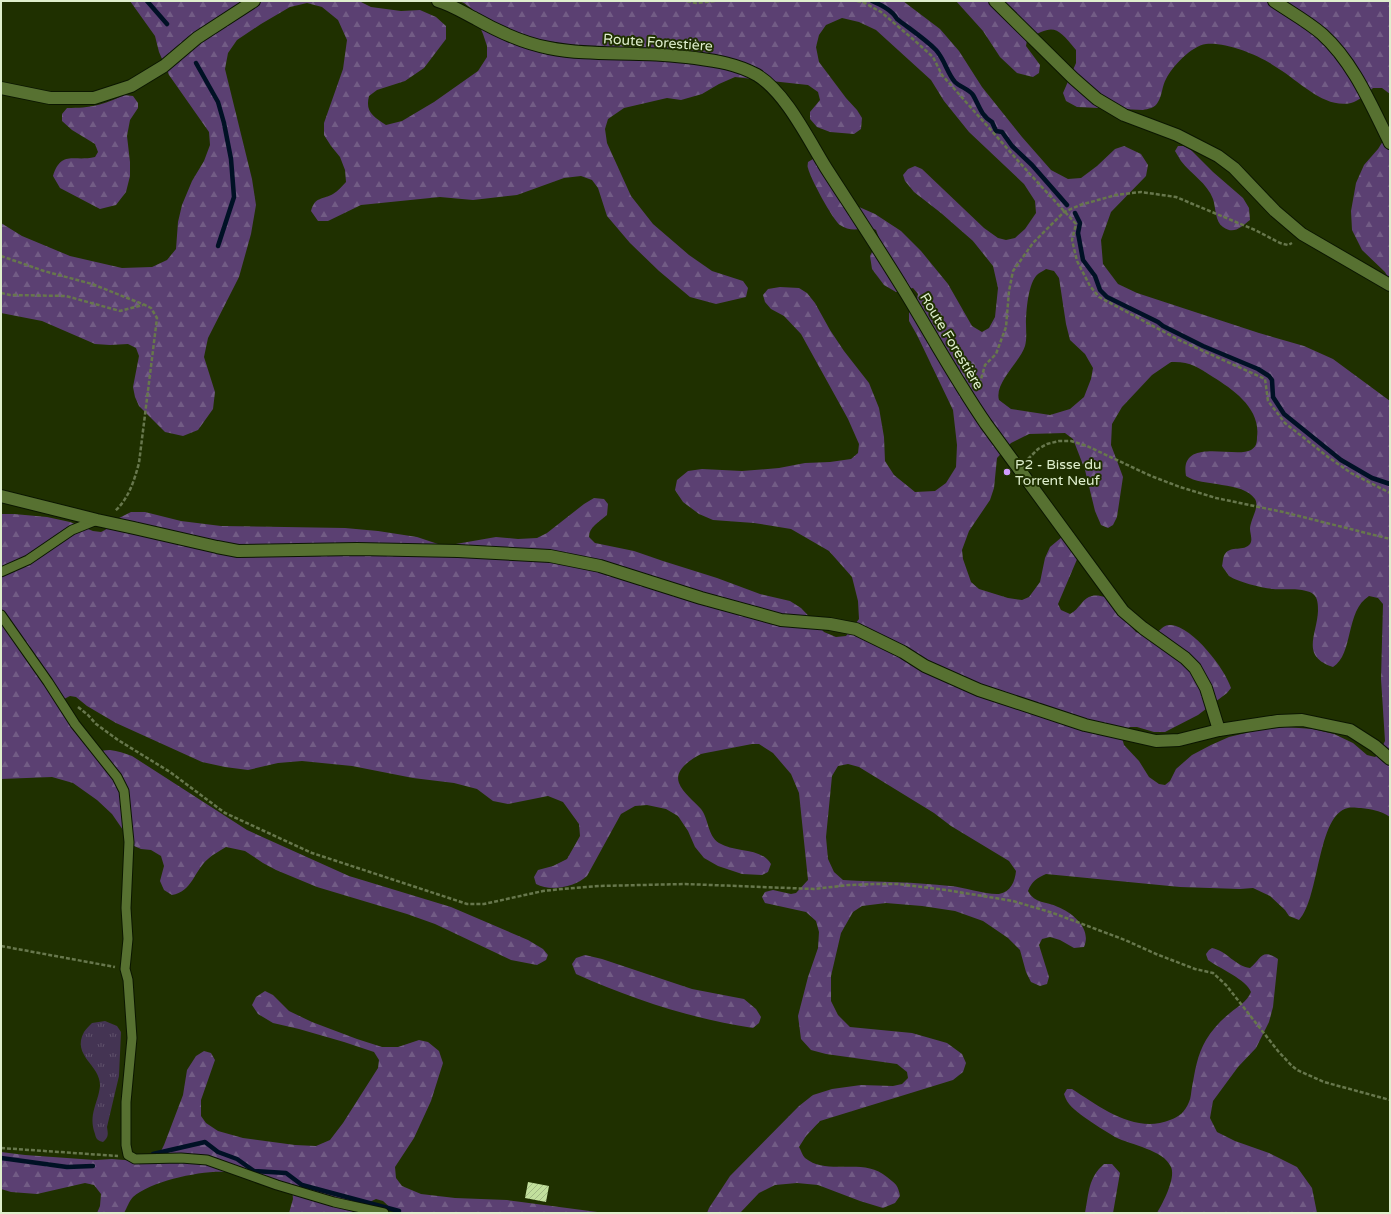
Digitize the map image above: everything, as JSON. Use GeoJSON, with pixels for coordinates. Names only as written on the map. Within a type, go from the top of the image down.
{"type":"FeatureCollection","features":[{"type":"Feature","properties":{"kind":"street"},"geometry":{"type":"LineString","coordinates":[[1,88],[50,98],[94,98],[131,86],[164,66],[197,38],[254,1]]}},
{"type":"Feature","properties":{"kind":"street","name":"Route Forestière"},"geometry":{"type":"LineString","coordinates":[[438,1],[452,6],[500,32],[535,45],[566,51],[663,55],[714,60],[737,66],[763,79],[791,110],[973,406],[1123,611],[1143,628],[1185,658],[1195,668],[1206,688],[1220,730]]}},
{"type":"Feature","properties":{"kind":"street"},"geometry":{"type":"LineString","coordinates":[[995,1],[1073,78],[1097,99],[1124,115],[1177,135],[1218,156],[1234,168],[1275,210],[1302,234],[1390,285]]}},
{"type":"Feature","properties":{"kind":"street"},"geometry":{"type":"LineString","coordinates":[[1274,1],[1311,25],[1332,44],[1365,92],[1390,143]]}},
{"type":"Feature","properties":{"kind":"street"},"geometry":{"type":"LineString","coordinates":[[1,496],[97,520],[238,551],[372,549],[458,551],[550,556],[600,566],[701,598],[780,620],[830,624],[856,629],[904,652],[925,666],[979,690],[1085,725],[1156,741],[1179,740],[1220,730],[1278,721],[1302,720],[1350,730],[1375,746],[1390,759]]}},
{"type":"Feature","properties":{"kind":"lane"},"geometry":{"type":"LineString","coordinates":[[1,572],[28,560],[72,530],[97,520]]}},
{"type":"Feature","properties":{"kind":"lane"},"geometry":{"type":"LineString","coordinates":[[1,615],[83,734],[117,777],[123,787],[125,795],[129,842],[126,908],[128,939],[125,969],[128,980],[132,1038],[126,1102],[126,1145],[128,1154],[130,1157],[135,1159],[182,1158],[207,1160],[277,1185],[334,1202],[384,1213]]}},
{"type":"Feature","properties":{"kind":"path"},"geometry":{"type":"LineString","coordinates":[[687,1],[696,3],[714,1]]}},
{"type":"Feature","properties":{"kind":"path"},"geometry":{"type":"LineString","coordinates":[[857,1],[864,2],[881,12],[933,57],[942,75],[1076,224],[1072,240],[1077,261],[1090,286],[1099,297],[1179,340],[1265,379],[1268,401],[1284,423],[1351,473],[1390,493]]}},
{"type":"Feature","properties":{"kind":"path"},"geometry":{"type":"LineString","coordinates":[[973,406],[986,365],[996,354],[1006,327],[1009,292],[1013,271],[1033,243],[1064,212],[1080,205],[1109,197],[1141,192],[1176,197],[1255,230],[1280,243],[1288,245],[1294,243],[1302,234]]}},
{"type":"Feature","properties":{"kind":"path"},"geometry":{"type":"LineString","coordinates":[[1,256],[92,284],[151,308],[157,318],[139,463],[134,482],[127,497],[120,506],[113,512],[97,520]]}},
{"type":"Feature","properties":{"kind":"path"},"geometry":{"type":"LineString","coordinates":[[1,292],[10,295],[66,296],[120,311],[144,305]]}},
{"type":"Feature","properties":{"kind":"path"},"geometry":{"type":"LineString","coordinates":[[1020,469],[1033,453],[1042,446],[1059,441],[1071,441],[1086,446],[1151,476],[1180,487],[1216,498],[1283,512],[1390,540]]}},
{"type":"Feature","properties":{"kind":"path"},"geometry":{"type":"LineString","coordinates":[[64,707],[72,705],[83,709],[96,724],[118,740],[170,772],[216,808],[257,829],[324,858],[467,904],[484,904],[543,891],[599,886],[685,884],[814,889],[877,884],[898,884],[961,892],[1013,901],[1034,907],[1124,940],[1195,970],[1213,973],[1226,985],[1278,1051],[1297,1070],[1324,1082],[1390,1100]]}},
{"type":"Feature","properties":{"kind":"path"},"geometry":{"type":"LineString","coordinates":[[1,946],[125,969]]}},
{"type":"Feature","properties":{"kind":"path"},"geometry":{"type":"LineString","coordinates":[[1,1148],[119,1156],[128,1154]]}},
{"type":"Feature","properties":{"kind":"green space"},"geometry":{"type":"Polygon","coordinates":[[[130,1],[359,1],[371,7],[401,11],[420,10],[436,17],[446,26],[446,39],[424,68],[405,81],[377,90],[369,96],[369,110],[386,125],[402,121],[434,102],[478,71],[487,57],[487,46],[472,9],[459,1],[903,1],[940,29],[959,51],[982,87],[1022,137],[1051,170],[1068,179],[1081,178],[1097,166],[1115,149],[1124,146],[1141,154],[1148,165],[1146,176],[1111,212],[1101,240],[1103,264],[1118,284],[1137,293],[1259,333],[1304,346],[1333,359],[1390,401],[1390,817],[1384,813],[1361,808],[1348,808],[1338,814],[1330,825],[1324,840],[1311,894],[1306,909],[1299,920],[1289,916],[1285,910],[1270,896],[1253,888],[1180,887],[1046,874],[1043,875],[1033,882],[1028,891],[1037,900],[1054,905],[1070,913],[1080,922],[1086,940],[1084,947],[1074,948],[1060,940],[1050,937],[1042,939],[1039,945],[1049,977],[1047,984],[1040,986],[1031,982],[1026,972],[1020,950],[1008,938],[983,921],[955,911],[886,903],[862,906],[853,912],[841,933],[831,976],[831,1001],[838,1015],[850,1027],[912,1033],[947,1043],[962,1054],[966,1063],[963,1072],[953,1080],[820,1121],[806,1136],[799,1147],[805,1158],[814,1163],[824,1166],[867,1168],[877,1171],[893,1181],[900,1196],[895,1203],[883,1208],[818,1185],[797,1183],[775,1185],[759,1193],[740,1213],[707,1213],[730,1176],[799,1106],[813,1095],[832,1089],[861,1085],[893,1086],[902,1084],[908,1078],[907,1072],[897,1064],[826,1054],[811,1050],[801,1039],[798,1016],[808,977],[818,948],[819,932],[816,921],[806,912],[765,903],[762,897],[765,892],[773,890],[791,894],[796,893],[808,880],[799,793],[791,774],[773,753],[759,744],[701,754],[681,769],[678,778],[683,790],[704,813],[712,836],[715,840],[725,846],[761,855],[771,864],[768,872],[762,875],[742,874],[718,866],[704,858],[695,847],[688,831],[678,816],[666,809],[647,805],[635,806],[621,814],[587,876],[570,885],[549,888],[536,884],[534,877],[538,870],[553,866],[567,859],[580,836],[579,824],[563,802],[548,796],[508,804],[493,801],[477,789],[454,783],[413,778],[352,766],[302,761],[278,763],[248,770],[225,767],[202,762],[116,723],[87,706],[76,697],[70,696],[62,700],[67,718],[90,751],[95,752],[110,750],[132,756],[247,830],[349,876],[451,907],[528,940],[543,949],[548,955],[546,960],[537,965],[511,960],[435,924],[317,887],[276,870],[245,851],[226,847],[214,854],[203,864],[184,890],[172,895],[164,890],[160,881],[164,866],[161,856],[151,850],[141,849],[134,846],[112,814],[97,800],[73,783],[52,777],[1,779],[1,514],[47,517],[70,522],[93,531],[101,532],[119,518],[131,512],[145,512],[181,521],[221,526],[345,528],[378,531],[417,537],[441,545],[450,545],[496,537],[518,539],[537,538],[547,533],[594,498],[604,499],[608,504],[607,515],[595,525],[589,533],[589,537],[595,543],[634,551],[717,578],[760,594],[790,601],[801,608],[824,632],[836,637],[846,636],[859,619],[858,601],[852,577],[829,551],[791,529],[754,523],[713,520],[699,514],[683,502],[675,490],[677,480],[688,471],[702,469],[742,471],[779,468],[805,463],[851,459],[858,453],[859,444],[848,419],[801,334],[784,316],[771,309],[765,302],[763,295],[768,289],[780,287],[799,288],[807,293],[815,303],[844,351],[869,383],[879,408],[884,437],[885,461],[894,475],[915,492],[935,491],[946,483],[956,467],[957,445],[953,410],[909,321],[909,313],[917,299],[918,294],[913,288],[896,292],[884,285],[872,269],[870,256],[879,238],[876,230],[870,227],[848,229],[837,222],[817,189],[810,173],[808,162],[813,159],[818,161],[841,199],[875,214],[901,231],[921,251],[948,284],[972,326],[982,332],[989,328],[995,317],[998,288],[993,266],[973,241],[914,192],[905,181],[903,175],[908,169],[915,166],[922,169],[984,228],[998,238],[1006,240],[1015,238],[1025,229],[1036,213],[1035,201],[1024,184],[969,132],[944,101],[931,80],[876,30],[859,22],[842,18],[826,25],[819,35],[816,47],[819,62],[862,118],[861,129],[854,134],[830,132],[817,127],[810,119],[810,112],[820,100],[818,92],[808,85],[735,77],[702,94],[681,100],[667,98],[624,108],[608,119],[605,129],[607,143],[631,196],[653,224],[689,255],[712,271],[743,281],[748,288],[746,297],[716,304],[690,297],[659,271],[630,243],[607,216],[598,188],[592,180],[581,176],[564,178],[517,195],[473,200],[440,197],[361,205],[328,221],[318,221],[311,211],[315,203],[320,199],[335,193],[346,182],[345,170],[340,157],[324,135],[324,123],[343,69],[347,40],[338,20],[322,7],[307,3],[290,7],[237,40],[228,53],[225,69],[252,179],[256,205],[251,234],[239,277],[208,338],[204,357],[215,392],[213,409],[198,430],[183,436],[165,432],[139,406],[133,387],[139,356],[136,348],[128,344],[95,344],[42,321],[1,313],[1,223],[22,236],[70,256],[122,268],[152,267],[167,260],[176,249],[178,222],[182,205],[192,181],[204,161],[210,145],[209,132],[169,75],[159,52],[155,36],[130,1]],[[1046,269],[1038,274],[1030,290],[1027,305],[1025,346],[1004,380],[998,393],[999,400],[1011,409],[1050,415],[1070,409],[1084,397],[1091,379],[1093,368],[1085,354],[1070,340],[1059,278],[1054,271],[1046,269]],[[1171,362],[1152,375],[1122,407],[1112,424],[1111,445],[1123,477],[1117,517],[1113,525],[1108,528],[1101,525],[1095,511],[1085,470],[1073,439],[1065,433],[1029,434],[1011,443],[997,458],[994,488],[990,500],[969,531],[962,550],[963,559],[971,582],[979,589],[1008,598],[1022,600],[1029,597],[1040,582],[1045,558],[1050,547],[1062,537],[1078,557],[1058,604],[1061,610],[1070,614],[1089,597],[1105,597],[1136,632],[1146,634],[1155,633],[1168,625],[1171,625],[1189,633],[1207,650],[1228,680],[1231,688],[1227,693],[1198,715],[1165,732],[1154,732],[1137,727],[1130,727],[1127,729],[1122,738],[1124,745],[1139,761],[1149,777],[1159,784],[1165,785],[1170,781],[1176,769],[1192,755],[1229,737],[1258,730],[1285,727],[1313,729],[1334,734],[1353,743],[1367,755],[1375,757],[1378,755],[1385,741],[1381,679],[1383,604],[1378,598],[1369,596],[1361,603],[1356,612],[1344,653],[1340,661],[1333,667],[1323,662],[1313,651],[1318,607],[1316,598],[1312,593],[1302,590],[1273,589],[1263,587],[1229,576],[1222,566],[1224,556],[1228,551],[1244,548],[1250,544],[1250,525],[1256,510],[1255,499],[1249,493],[1241,489],[1202,482],[1186,476],[1186,464],[1191,456],[1199,453],[1210,451],[1243,452],[1253,449],[1257,441],[1257,427],[1255,418],[1244,401],[1237,394],[1203,370],[1193,365],[1171,362]],[[848,764],[838,766],[832,776],[826,837],[828,859],[834,872],[843,880],[937,885],[994,894],[1003,893],[1012,886],[1016,871],[1009,861],[859,767],[848,764]]]}},
{"type":"Feature","properties":{"kind":"green space"},"geometry":{"type":"Polygon","coordinates":[[[956,1],[1390,1],[1390,94],[1382,88],[1373,88],[1363,97],[1354,102],[1341,104],[1332,102],[1313,93],[1263,59],[1224,45],[1206,44],[1194,49],[1177,63],[1166,79],[1157,104],[1149,109],[1077,107],[1066,101],[1063,93],[1076,63],[1076,50],[1064,36],[1054,30],[1049,30],[1043,31],[1027,40],[1026,46],[1040,65],[1039,73],[1033,77],[1017,73],[1000,57],[983,31],[956,1]]]}},
{"type":"Feature","properties":{"kind":"green space"},"geometry":{"type":"Polygon","coordinates":[[[124,95],[133,96],[138,103],[138,108],[130,120],[127,136],[130,176],[126,192],[116,205],[100,209],[60,188],[53,176],[56,168],[64,160],[95,157],[98,152],[95,144],[72,130],[62,121],[62,114],[67,108],[97,105],[124,95]]]}},
{"type":"Feature","properties":{"kind":"green space"},"geometry":{"type":"Polygon","coordinates":[[[1390,130],[1390,281],[1385,272],[1362,250],[1352,230],[1351,211],[1356,183],[1364,165],[1378,149],[1390,130]]]}},
{"type":"Feature","properties":{"kind":"green space"},"geometry":{"type":"Polygon","coordinates":[[[1178,146],[1184,146],[1191,150],[1213,172],[1243,198],[1249,208],[1250,220],[1234,230],[1227,229],[1220,225],[1210,193],[1203,183],[1181,161],[1175,151],[1178,146]]]}},
{"type":"Feature","properties":{"kind":"green space"},"geometry":{"type":"Polygon","coordinates":[[[1212,948],[1222,952],[1245,967],[1250,968],[1265,954],[1278,959],[1273,1007],[1269,1022],[1256,1048],[1238,1067],[1213,1101],[1210,1118],[1217,1132],[1235,1141],[1269,1153],[1297,1167],[1312,1188],[1317,1213],[1157,1213],[1168,1190],[1172,1177],[1171,1167],[1167,1161],[1162,1156],[1154,1152],[1115,1137],[1075,1110],[1065,1098],[1064,1094],[1067,1089],[1072,1089],[1118,1116],[1144,1124],[1170,1120],[1181,1114],[1186,1109],[1190,1100],[1200,1051],[1206,1040],[1220,1022],[1245,1001],[1251,992],[1239,979],[1208,960],[1206,954],[1212,948]]]}},
{"type":"Feature","properties":{"kind":"green space"},"geometry":{"type":"Polygon","coordinates":[[[585,955],[602,959],[692,989],[744,999],[756,1009],[761,1017],[759,1023],[753,1028],[707,1019],[685,1014],[619,992],[576,974],[572,964],[576,958],[585,955]]]}},
{"type":"Feature","properties":{"kind":"green space"},"geometry":{"type":"Polygon","coordinates":[[[265,991],[273,995],[289,1011],[312,1022],[357,1039],[382,1047],[398,1047],[419,1040],[428,1042],[439,1051],[443,1063],[431,1101],[414,1138],[395,1167],[396,1178],[402,1186],[421,1194],[455,1198],[507,1200],[605,1213],[396,1213],[383,1201],[376,1199],[350,1213],[289,1213],[293,1199],[292,1188],[284,1182],[226,1172],[191,1175],[152,1186],[133,1197],[124,1213],[97,1213],[100,1206],[101,1194],[94,1185],[85,1183],[37,1194],[11,1192],[1,1189],[1,1152],[95,1160],[112,1159],[149,1162],[156,1161],[164,1145],[183,1095],[187,1070],[196,1056],[204,1051],[211,1053],[215,1060],[201,1100],[201,1116],[206,1123],[218,1131],[243,1138],[295,1145],[316,1146],[330,1140],[343,1123],[378,1068],[379,1060],[374,1052],[299,1029],[273,1023],[258,1014],[252,1005],[256,997],[265,991]]]}},
{"type":"Feature","properties":{"kind":"green space"},"geometry":{"type":"Polygon","coordinates":[[[105,1021],[117,1026],[121,1032],[119,1076],[107,1127],[108,1135],[103,1142],[96,1137],[93,1127],[94,1109],[100,1086],[99,1079],[81,1048],[81,1040],[84,1032],[92,1023],[105,1021]]]}},
{"type":"Feature","properties":{"kind":"green space"},"geometry":{"type":"Polygon","coordinates":[[[1104,1164],[1112,1164],[1120,1173],[1113,1213],[1085,1213],[1092,1180],[1104,1164]]]}},
{"type":"Feature","properties":{"kind":"building"},"geometry":{"type":"Polygon","coordinates":[[[528,1182],[549,1186],[546,1202],[525,1198],[528,1182]]]}},
{"type":"Feature","properties":{"kind":"waterway"},"geometry":{"type":"LineString","coordinates":[[147,1],[167,24]]}},
{"type":"Feature","properties":{"kind":"waterway"},"geometry":{"type":"LineString","coordinates":[[872,1],[889,10],[897,19],[936,50],[942,58],[952,78],[957,84],[973,95],[985,117],[992,122],[996,131],[1002,132],[1012,146],[1032,165],[1067,205]]}},
{"type":"Feature","properties":{"kind":"waterway"},"geometry":{"type":"LineString","coordinates":[[196,63],[218,102],[231,159],[234,197],[218,246]]}},
{"type":"Feature","properties":{"kind":"waterway"},"geometry":{"type":"LineString","coordinates":[[1075,213],[1080,223],[1078,233],[1083,260],[1095,276],[1100,290],[1107,297],[1203,346],[1258,369],[1269,376],[1272,380],[1273,397],[1284,414],[1341,460],[1372,478],[1390,484]]}},
{"type":"Feature","properties":{"kind":"waterway"},"geometry":{"type":"LineString","coordinates":[[153,1154],[205,1142],[218,1152],[237,1159],[254,1171],[286,1173],[302,1185],[399,1211]]}},
{"type":"Feature","properties":{"kind":"waterway"},"geometry":{"type":"LineString","coordinates":[[1,1158],[67,1167],[93,1166]]}},
{"type":"Feature","properties":{"kind":"place","name":"P2 - Bisse du Torrent Neuf"},"geometry":{"type":"Point","coordinates":[1007,472]}}]}
